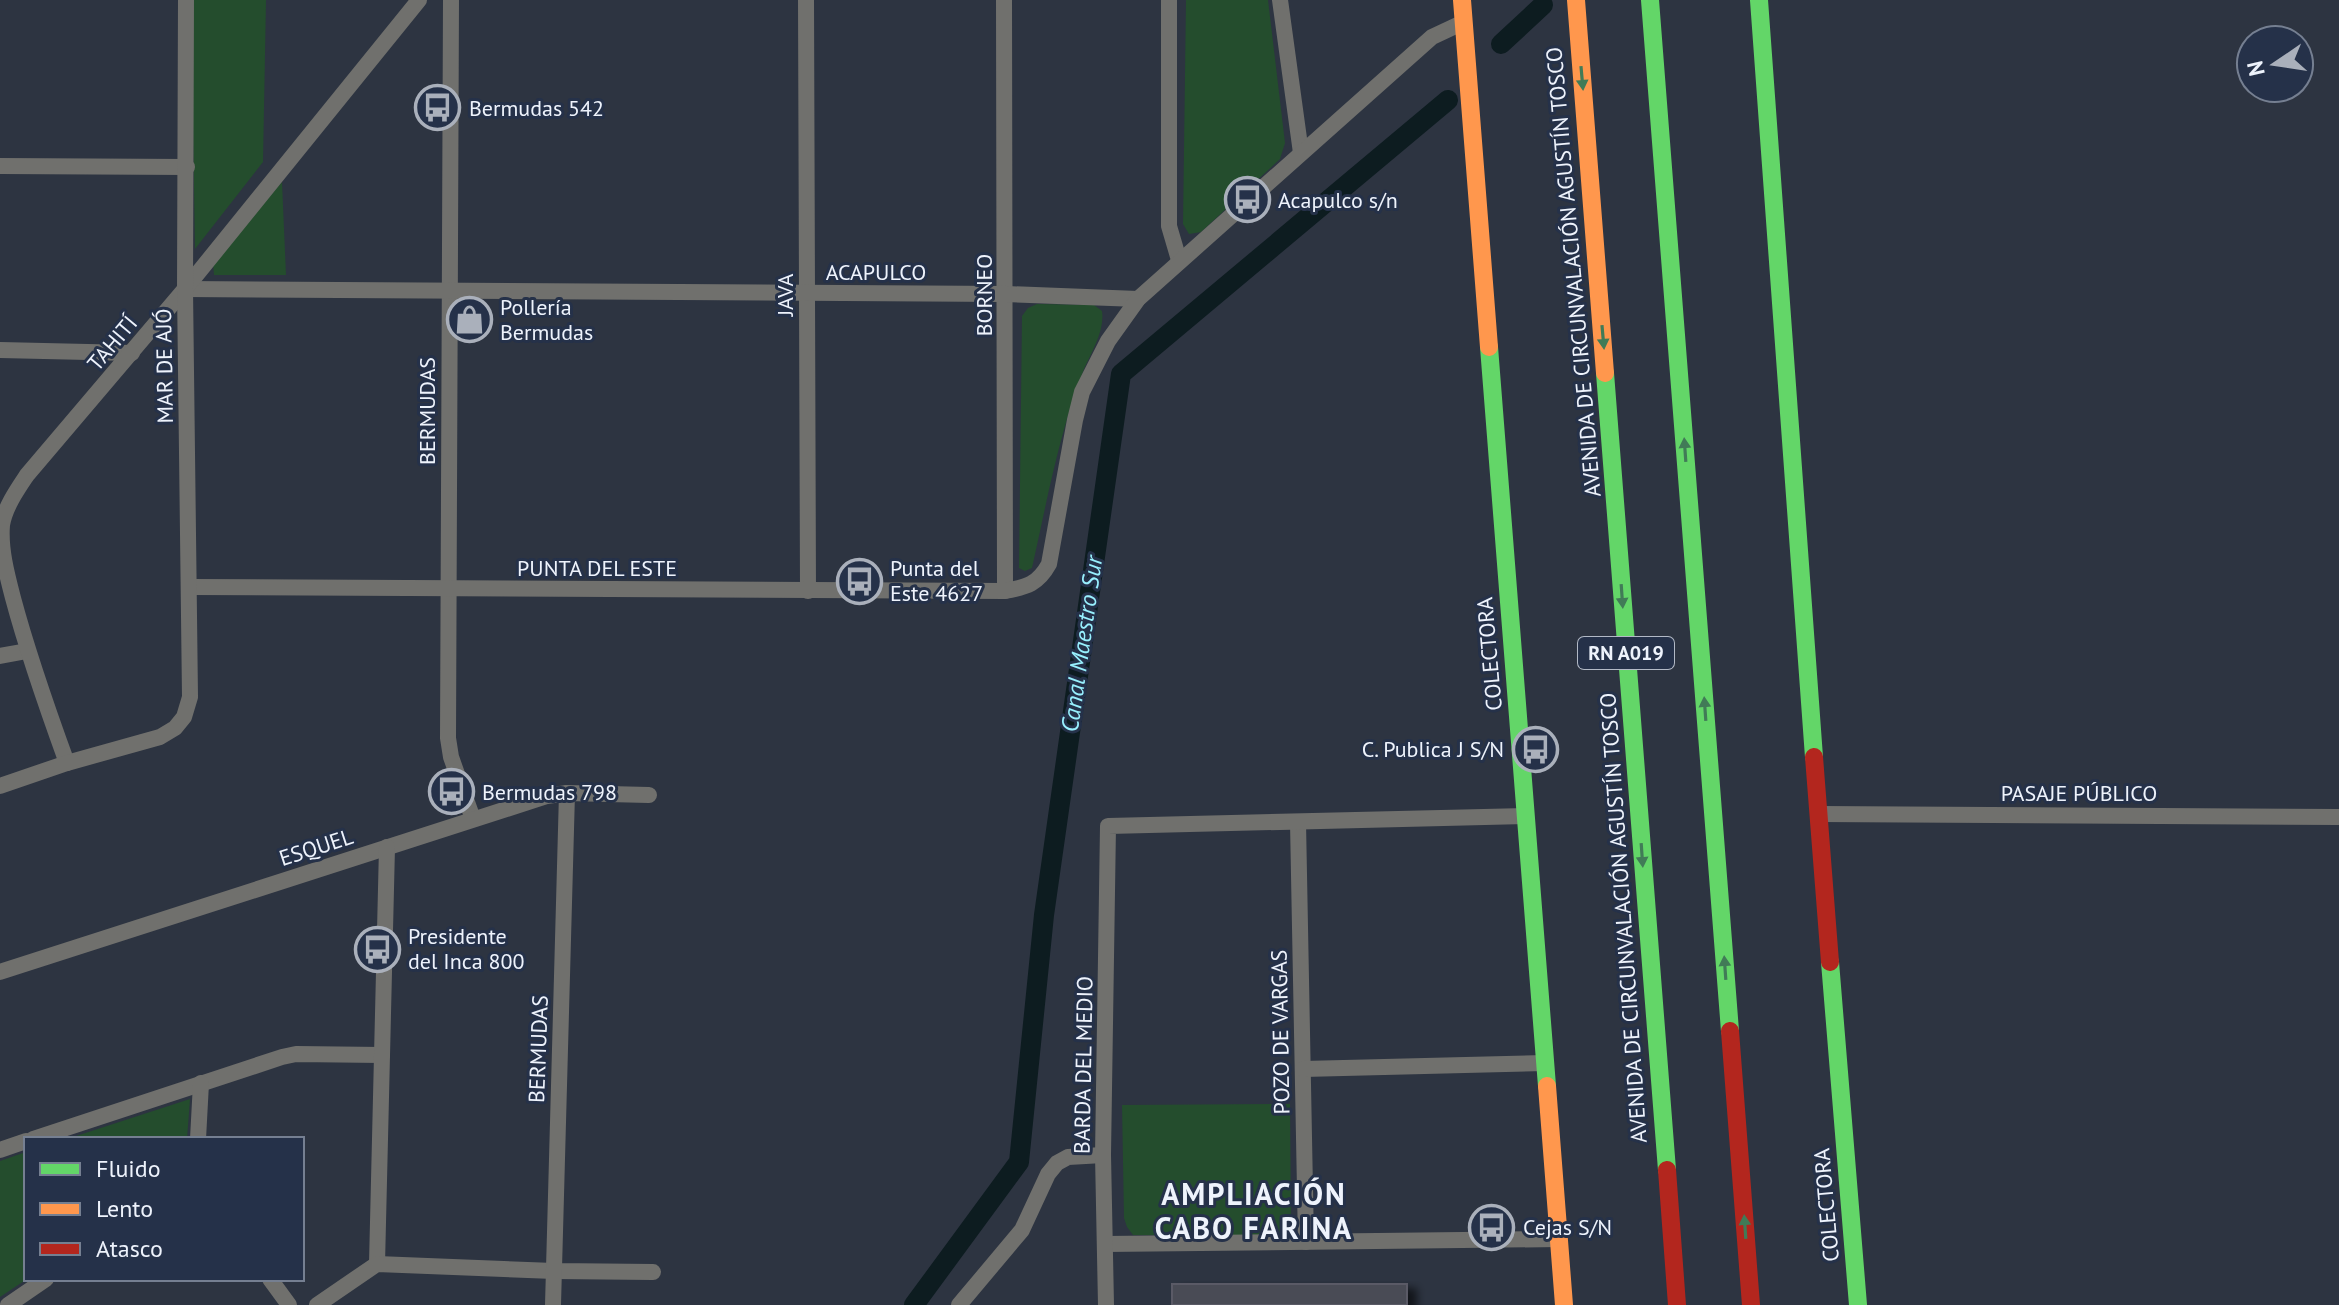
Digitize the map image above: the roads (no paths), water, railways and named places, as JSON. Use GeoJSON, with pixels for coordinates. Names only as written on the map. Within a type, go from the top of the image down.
{"type":"FeatureCollection","features":[{"type":"Feature","properties":{"kind":"main road","name":"COLECTORA"},"geometry":{"type":"LineString","coordinates":[[1462,0],[1564,1305]]}},
{"type":"Feature","properties":{"kind":"main road","name":"AVENIDA DE CIRCUNVALACIÓN AGUSTÍN TOSCO"},"geometry":{"type":"LineString","coordinates":[[1576,0],[1677,1305]]}},
{"type":"Feature","properties":{"kind":"main road","name":"RN A019"},"geometry":{"type":"LineString","coordinates":[[1650,0],[1751,1305]]}},
{"type":"Feature","properties":{"kind":"main road","name":"COLECTORA"},"geometry":{"type":"LineString","coordinates":[[1759,0],[1858,1305]]}},
{"type":"Feature","properties":{"kind":"street","name":"MAR DE AJÓ"},"geometry":{"type":"LineString","coordinates":[[67,763],[160,737],[175,728],[184,717],[190,697],[185,289],[186,0]]}},
{"type":"Feature","properties":{"kind":"street","name":"TAHITÍ"},"geometry":{"type":"LineString","coordinates":[[67,763],[27,651],[4,561],[1,522],[27,475],[185,289],[419,0]]}},
{"type":"Feature","properties":{"kind":"street","name":"BERMUDAS"},"geometry":{"type":"LineString","coordinates":[[451,0],[448,738],[451,757],[473,819]]}},
{"type":"Feature","properties":{"kind":"street","name":"JAVA"},"geometry":{"type":"LineString","coordinates":[[806,0],[808,591]]}},
{"type":"Feature","properties":{"kind":"street","name":"BORNEO"},"geometry":{"type":"LineString","coordinates":[[1004,0],[1005,591]]}},
{"type":"Feature","properties":{"kind":"street"},"geometry":{"type":"LineString","coordinates":[[1169,0],[1169,226],[1179,260]]}},
{"type":"Feature","properties":{"kind":"street"},"geometry":{"type":"LineString","coordinates":[[1280,0],[1301,153]]}},
{"type":"Feature","properties":{"kind":"street"},"geometry":{"type":"LineString","coordinates":[[1005,591],[1028,587],[1041,578],[1049,564],[1082,392],[1108,341],[1138,299],[1432,37],[1464,22]]}},
{"type":"Feature","properties":{"kind":"street"},"geometry":{"type":"LineString","coordinates":[[0,166],[187,167]]}},
{"type":"Feature","properties":{"kind":"street","name":"ACAPULCO"},"geometry":{"type":"LineString","coordinates":[[185,289],[1006,294],[1138,299]]}},
{"type":"Feature","properties":{"kind":"street"},"geometry":{"type":"LineString","coordinates":[[0,350],[132,353]]}},
{"type":"Feature","properties":{"kind":"street","name":"PUNTA DEL ESTE"},"geometry":{"type":"LineString","coordinates":[[190,587],[1005,591]]}},
{"type":"Feature","properties":{"kind":"street"},"geometry":{"type":"LineString","coordinates":[[0,656],[27,651]]}},
{"type":"Feature","properties":{"kind":"street"},"geometry":{"type":"LineString","coordinates":[[0,786],[67,763]]}},
{"type":"Feature","properties":{"kind":"street","name":"BERMUDAS"},"geometry":{"type":"LineString","coordinates":[[553,1305],[567,793]]}},
{"type":"Feature","properties":{"kind":"street","name":"ESQUEL"},"geometry":{"type":"LineString","coordinates":[[0,972],[547,796],[567,793],[649,795]]}},
{"type":"Feature","properties":{"kind":"street","name":"PASAJE PÚBLICO"},"geometry":{"type":"LineString","coordinates":[[1819,814],[2339,817]]}},
{"type":"Feature","properties":{"kind":"street"},"geometry":{"type":"LineString","coordinates":[[1298,822],[1526,816]]}},
{"type":"Feature","properties":{"kind":"street","name":"BARDA DEL MEDIO"},"geometry":{"type":"LineString","coordinates":[[1106,1305],[1103,1155],[1108,826],[1298,822]]}},
{"type":"Feature","properties":{"kind":"street","name":"POZO DE VARGAS"},"geometry":{"type":"LineString","coordinates":[[1298,822],[1306,1242]]}},
{"type":"Feature","properties":{"kind":"street"},"geometry":{"type":"LineString","coordinates":[[377,1264],[387,847]]}},
{"type":"Feature","properties":{"kind":"street"},"geometry":{"type":"LineString","coordinates":[[39,1137],[296,1054],[382,1055]]}},
{"type":"Feature","properties":{"kind":"street"},"geometry":{"type":"LineString","coordinates":[[1303,1069],[1545,1063]]}},
{"type":"Feature","properties":{"kind":"street"},"geometry":{"type":"LineString","coordinates":[[198,1137],[201,1083]]}},
{"type":"Feature","properties":{"kind":"street"},"geometry":{"type":"LineString","coordinates":[[0,1150],[24,1142]]}},
{"type":"Feature","properties":{"kind":"street"},"geometry":{"type":"LineString","coordinates":[[959,1305],[1022,1230],[1048,1174],[1057,1163],[1068,1157],[1103,1155]]}},
{"type":"Feature","properties":{"kind":"street"},"geometry":{"type":"LineString","coordinates":[[1105,1244],[1559,1239]]}},
{"type":"Feature","properties":{"kind":"street"},"geometry":{"type":"LineString","coordinates":[[317,1305],[377,1264],[653,1272]]}},
{"type":"Feature","properties":{"kind":"street"},"geometry":{"type":"LineString","coordinates":[[8,1305],[43,1281]]}},
{"type":"Feature","properties":{"kind":"street"},"geometry":{"type":"LineString","coordinates":[[271,1281],[289,1305]]}},
{"type":"Feature","properties":{"kind":"waterway","name":"Canal Maestro Sur"},"geometry":{"type":"LineString","coordinates":[[1501,44],[1543,5]]}},
{"type":"Feature","properties":{"kind":"waterway","name":"Canal Maestro Sur"},"geometry":{"type":"LineString","coordinates":[[914,1305],[1019,1162],[1044,915],[1121,374],[1448,100]]}},
{"type":"Feature","properties":{"kind":"place","name":"Bermudas 542"},"geometry":{"type":"Point","coordinates":[438,108]}},
{"type":"Feature","properties":{"kind":"place","name":"Acapulco s/n"},"geometry":{"type":"Point","coordinates":[1247,200]}},
{"type":"Feature","properties":{"kind":"place","name":"Pollería Bermudas"},"geometry":{"type":"Point","coordinates":[469,320]}},
{"type":"Feature","properties":{"kind":"place","name":"Punta del Este 4627"},"geometry":{"type":"Point","coordinates":[859,581]}},
{"type":"Feature","properties":{"kind":"place","name":"C. Publica J S/N"},"geometry":{"type":"Point","coordinates":[1535,749]}},
{"type":"Feature","properties":{"kind":"place","name":"Bermudas 798"},"geometry":{"type":"Point","coordinates":[451,792]}},
{"type":"Feature","properties":{"kind":"place","name":"Presidente del Inca 800"},"geometry":{"type":"Point","coordinates":[377,949]}},
{"type":"Feature","properties":{"kind":"place","name":"Cejas S/N"},"geometry":{"type":"Point","coordinates":[1492,1227]}},
{"type":"Feature","properties":{"kind":"district","name":"AMPLIACIÓN CABO FARINA"},"geometry":{"type":"Point","coordinates":[1254,1212]}}]}
